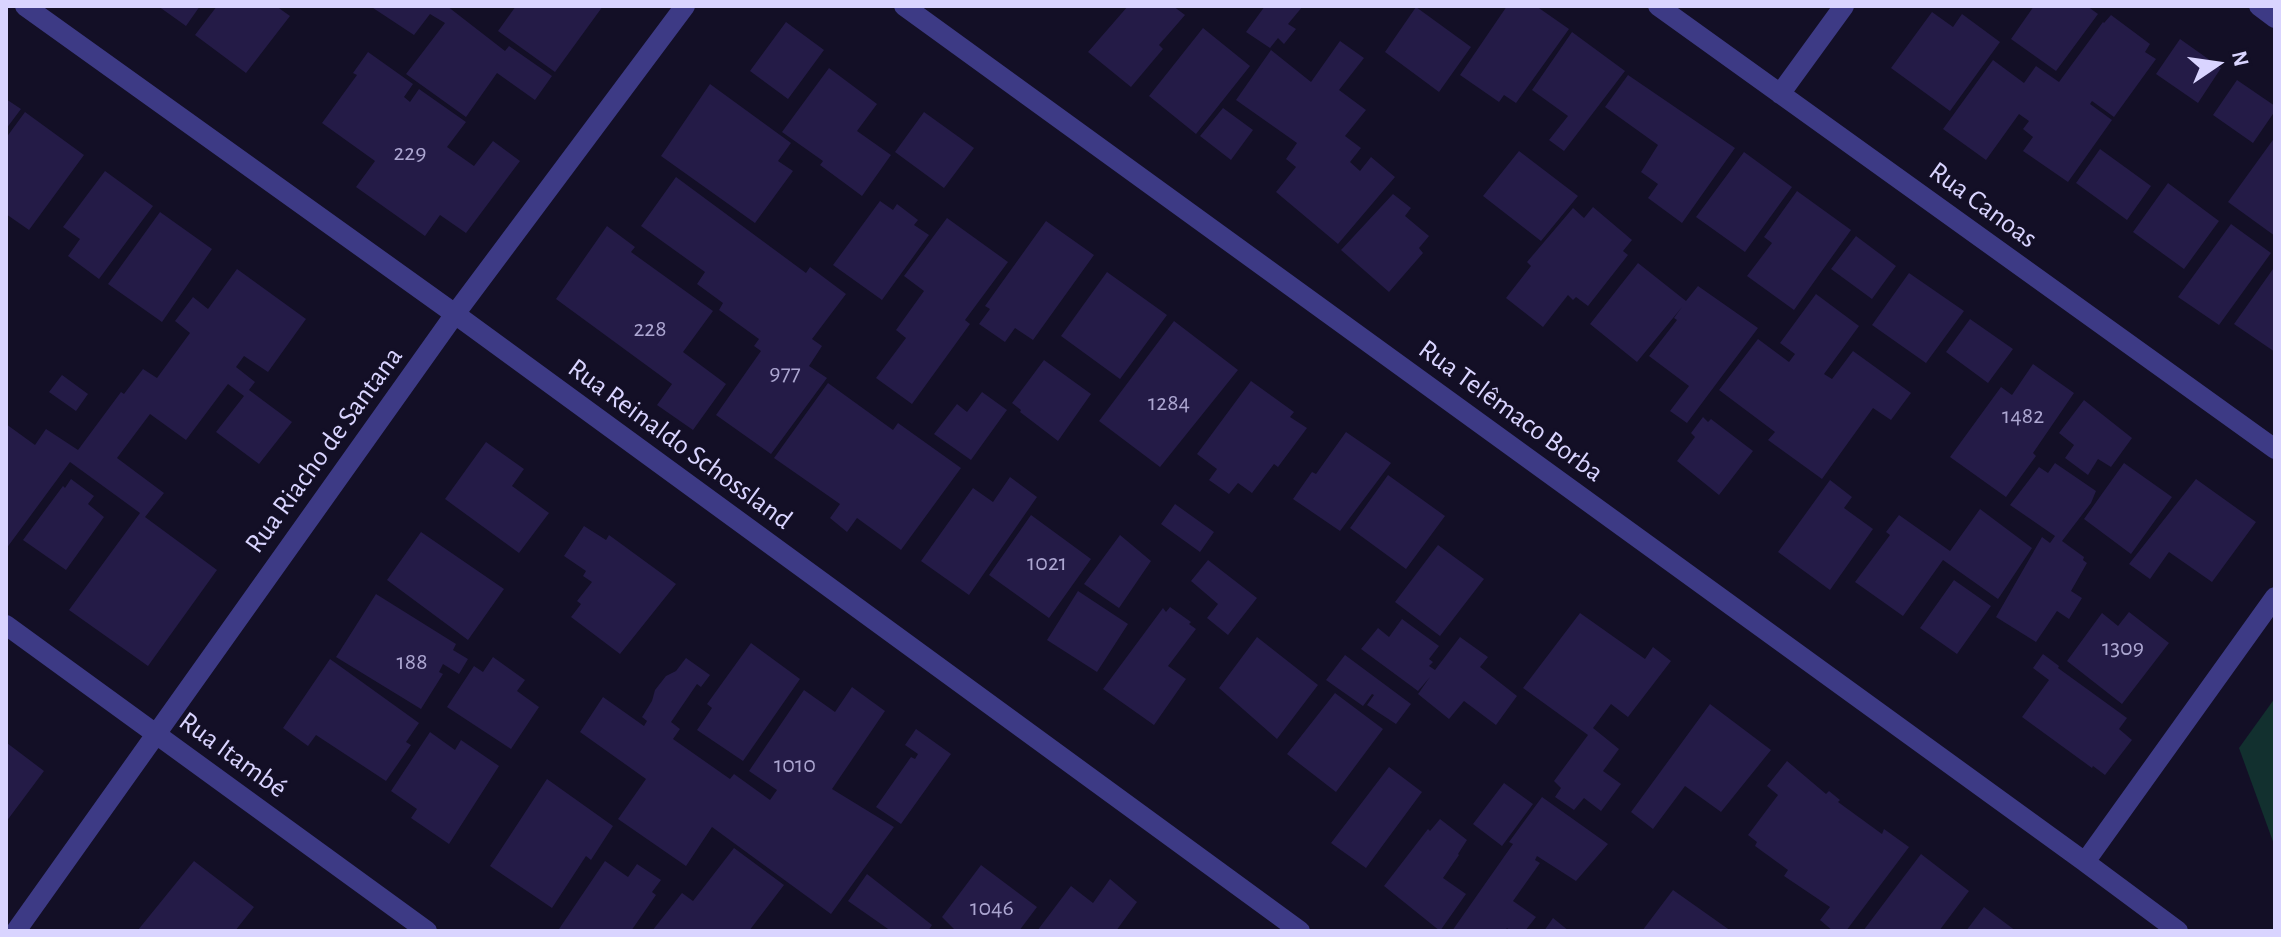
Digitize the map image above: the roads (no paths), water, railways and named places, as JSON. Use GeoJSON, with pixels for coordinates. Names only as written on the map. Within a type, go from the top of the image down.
{"type":"FeatureCollection","features":[{"type":"Feature","properties":{"kind":"street","name":"Rua Reinaldo Schossland"},"geometry":{"type":"LineString","coordinates":[[25,6],[455,314],[1300,931]]}},
{"type":"Feature","properties":{"kind":"street","name":"Rua Riacho de Santana"},"geometry":{"type":"LineString","coordinates":[[16,931],[455,314],[685,6]]}},
{"type":"Feature","properties":{"kind":"street","name":"Rua Telêmaco Borba"},"geometry":{"type":"LineString","coordinates":[[904,6],[2178,931]]}},
{"type":"Feature","properties":{"kind":"street","name":"Rua Canoas"},"geometry":{"type":"LineString","coordinates":[[1658,6],[2275,449]]}},
{"type":"Feature","properties":{"kind":"street"},"geometry":{"type":"LineString","coordinates":[[1780,94],[1844,6]]}},
{"type":"Feature","properties":{"kind":"street"},"geometry":{"type":"LineString","coordinates":[[2085,862],[2275,597]]}},
{"type":"Feature","properties":{"kind":"street","name":"Rua Itambé"},"geometry":{"type":"LineString","coordinates":[[6,625],[427,931]]}}]}
